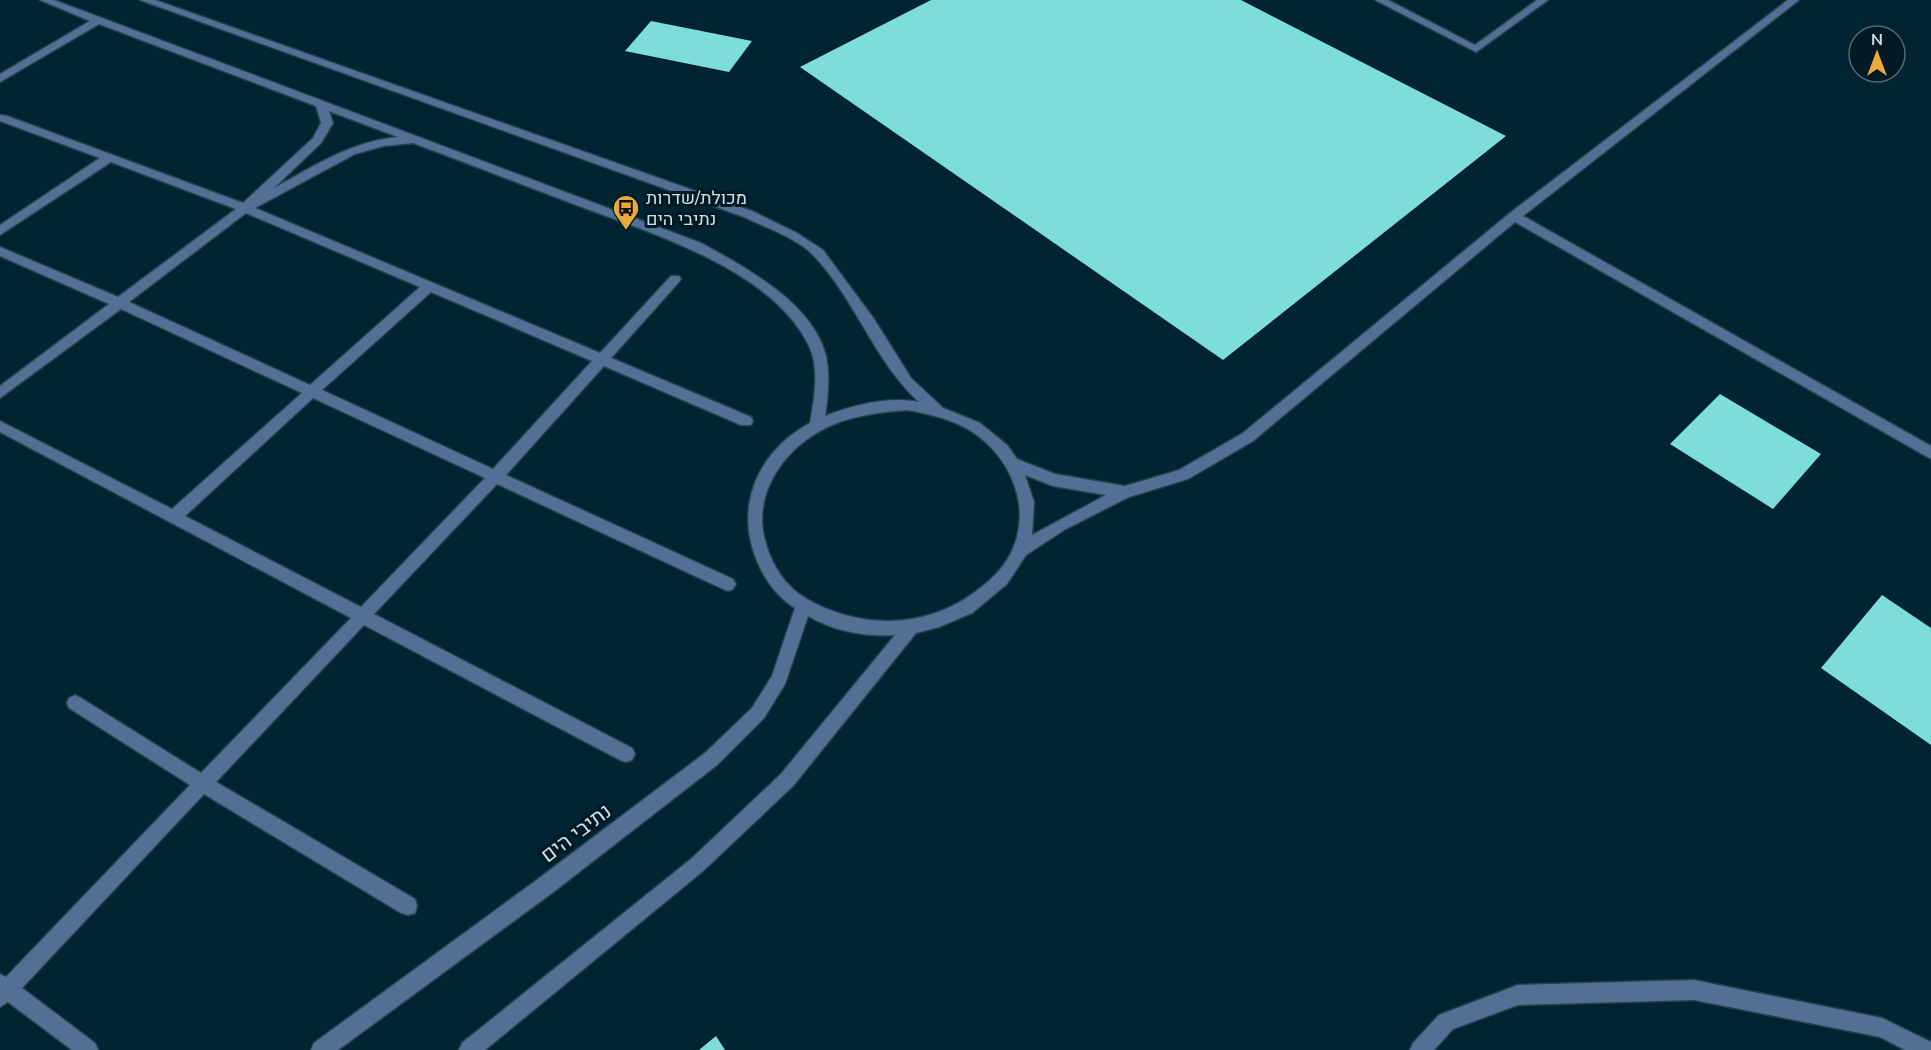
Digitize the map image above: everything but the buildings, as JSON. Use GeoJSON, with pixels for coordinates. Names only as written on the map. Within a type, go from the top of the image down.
{"type":"FeatureCollection","features":[{"type":"Feature","properties":{"kind":"street"},"geometry":{"type":"LineString","coordinates":[[45,0],[697,246],[743,272],[794,314],[817,348],[822,395],[817,425]]}},
{"type":"Feature","properties":{"kind":"street"},"geometry":{"type":"LineString","coordinates":[[146,0],[748,214],[793,236],[819,253],[869,322],[906,382],[938,410]]}},
{"type":"Feature","properties":{"kind":"street"},"geometry":{"type":"LineString","coordinates":[[1380,0],[1476,48],[1543,0]]}},
{"type":"Feature","properties":{"kind":"street"},"geometry":{"type":"LineString","coordinates":[[1021,550],[1059,526],[1125,492],[1183,475],[1248,437],[1514,216],[1794,0]]}},
{"type":"Feature","properties":{"kind":"street"},"geometry":{"type":"LineString","coordinates":[[0,79],[99,20]]}},
{"type":"Feature","properties":{"kind":"street"},"geometry":{"type":"LineString","coordinates":[[0,393],[245,208],[317,140],[327,123],[321,104]]}},
{"type":"Feature","properties":{"kind":"street"},"geometry":{"type":"LineString","coordinates":[[3,118],[245,208],[746,422]]}},
{"type":"Feature","properties":{"kind":"street"},"geometry":{"type":"LineString","coordinates":[[245,208],[351,151],[384,142],[416,140]]}},
{"type":"Feature","properties":{"kind":"street"},"geometry":{"type":"LineString","coordinates":[[0,231],[109,158]]}},
{"type":"Feature","properties":{"kind":"street"},"geometry":{"type":"LineString","coordinates":[[1514,216],[1931,453]]}},
{"type":"Feature","properties":{"kind":"street"},"geometry":{"type":"LineString","coordinates":[[0,251],[120,303],[728,584]]}},
{"type":"Feature","properties":{"kind":"street"},"geometry":{"type":"LineString","coordinates":[[88,1050],[2,990],[495,477],[675,279]]}},
{"type":"Feature","properties":{"kind":"street"},"geometry":{"type":"LineString","coordinates":[[173,517],[428,287]]}},
{"type":"Feature","properties":{"kind":"street"},"geometry":{"type":"LineString","coordinates":[[907,405],[938,410],[969,422],[995,440],[1014,464],[1026,491],[1029,520],[1021,550],[1004,577],[979,601],[946,618],[910,628],[871,629],[834,621],[803,606],[774,579],[757,546],[754,511],[764,477],[786,448],[817,425],[845,412],[875,406],[907,405]]}},
{"type":"Feature","properties":{"kind":"street"},"geometry":{"type":"LineString","coordinates":[[0,426],[626,754]]}},
{"type":"Feature","properties":{"kind":"street"},"geometry":{"type":"LineString","coordinates":[[1014,464],[1053,480],[1125,492]]}},
{"type":"Feature","properties":{"kind":"street","name":"נתיבי הים"},"geometry":{"type":"LineString","coordinates":[[321,1050],[545,886],[711,759],[758,713],[779,679],[803,606]]}},
{"type":"Feature","properties":{"kind":"street"},"geometry":{"type":"LineString","coordinates":[[469,1050],[697,865],[787,780],[910,628]]}},
{"type":"Feature","properties":{"kind":"street"},"geometry":{"type":"LineString","coordinates":[[75,703],[202,784],[408,906]]}},
{"type":"Feature","properties":{"kind":"street"},"geometry":{"type":"LineString","coordinates":[[1420,1050],[1446,1022],[1518,995],[1694,990],[1882,1028],[1926,1050]]}},
{"type":"Feature","properties":{"kind":"place","name":"מכולת/שדרות נתיבי הים"},"geometry":{"type":"Point","coordinates":[626,231]}}]}
